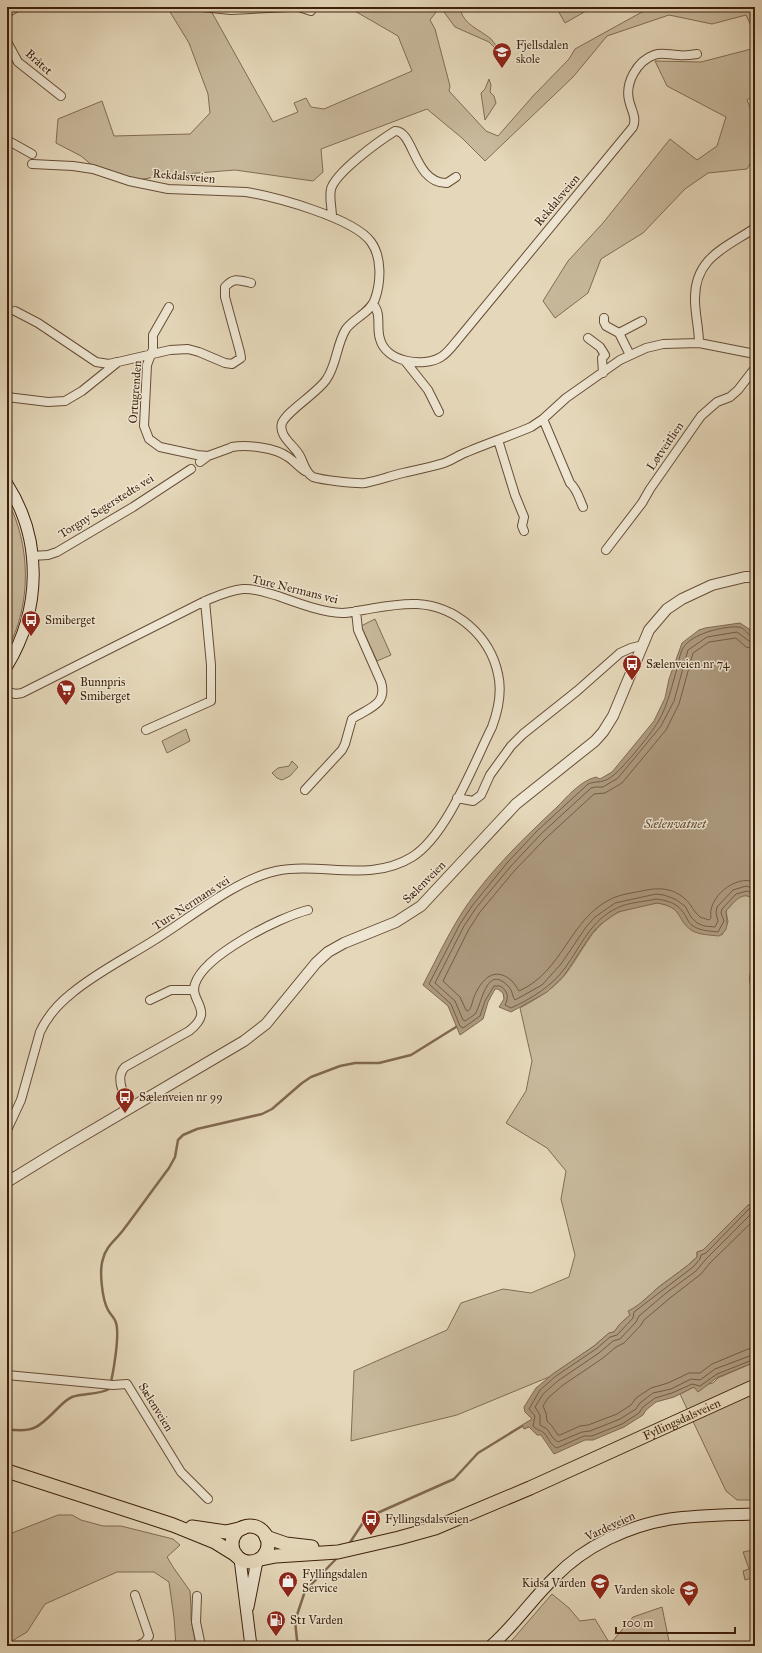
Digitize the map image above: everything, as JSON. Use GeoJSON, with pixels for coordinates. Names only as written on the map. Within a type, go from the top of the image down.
{"type":"FeatureCollection","features":[{"type":"Feature","properties":{"kind":"main road"},"geometry":{"type":"LineString","coordinates":[[7,484],[20,508],[26,524],[32,556],[33,588],[28,618],[18,646],[7,666]]}},
{"type":"Feature","properties":{"kind":"main road","name":"Fyllingsdalsveien"},"geometry":{"type":"LineString","coordinates":[[259,1560],[288,1555],[324,1554],[362,1547],[418,1533],[487,1507],[755,1386]]}},
{"type":"Feature","properties":{"kind":"main road"},"geometry":{"type":"LineString","coordinates":[[7,1471],[173,1525],[215,1542],[238,1557],[249,1562],[259,1560]]}},
{"type":"Feature","properties":{"kind":"main road","name":"Vardeveien"},"geometry":{"type":"LineString","coordinates":[[491,1646],[510,1629],[556,1575],[584,1553],[606,1540],[641,1526],[669,1519],[755,1514]]}},
{"type":"Feature","properties":{"kind":"main road"},"geometry":{"type":"LineString","coordinates":[[173,1525],[226,1532],[254,1527],[259,1529],[266,1537],[268,1548],[259,1560],[247,1613]]}},
{"type":"Feature","properties":{"kind":"main road"},"geometry":{"type":"LineString","coordinates":[[243,1528],[238,1531],[232,1546],[238,1557],[251,1646]]}},
{"type":"Feature","properties":{"kind":"main road","name":"Fyllingsdalsveien"},"geometry":{"type":"LineString","coordinates":[[266,1537],[295,1546],[362,1547]]}},
{"type":"Feature","properties":{"kind":"street"},"geometry":{"type":"LineString","coordinates":[[7,12],[17,7]]}},
{"type":"Feature","properties":{"kind":"street"},"geometry":{"type":"LineString","coordinates":[[202,7],[231,10],[288,7]]}},
{"type":"Feature","properties":{"kind":"street"},"geometry":{"type":"LineString","coordinates":[[299,7],[311,11]]}},
{"type":"Feature","properties":{"kind":"street","name":"Bråtet"},"geometry":{"type":"LineString","coordinates":[[7,42],[18,62],[61,96]]}},
{"type":"Feature","properties":{"kind":"street","name":"Rekdalsveien"},"geometry":{"type":"LineString","coordinates":[[404,361],[434,360],[444,355],[632,127],[635,122],[629,101],[628,87],[631,78],[646,59],[654,55],[662,54],[680,56],[697,54]]}},
{"type":"Feature","properties":{"kind":"street"},"geometry":{"type":"LineString","coordinates":[[332,217],[331,191],[333,183],[340,173],[395,131],[400,132],[405,137],[421,167],[434,181],[447,183],[456,177]]}},
{"type":"Feature","properties":{"kind":"street"},"geometry":{"type":"LineString","coordinates":[[7,140],[32,154]]}},
{"type":"Feature","properties":{"kind":"street","name":"Rekdalsveien"},"geometry":{"type":"LineString","coordinates":[[32,164],[86,168],[129,181],[168,189],[246,192],[276,198],[332,217],[364,236],[370,241],[377,252],[379,278],[373,304]]}},
{"type":"Feature","properties":{"kind":"street"},"geometry":{"type":"LineString","coordinates":[[699,343],[695,299],[698,278],[703,267],[716,253],[755,228]]}},
{"type":"Feature","properties":{"kind":"street","name":"Ortugrenden"},"geometry":{"type":"LineString","coordinates":[[15,311],[38,323],[96,362],[109,364],[132,357],[150,355],[170,350],[188,349],[206,354],[225,364],[232,364],[241,358],[227,302],[225,287],[230,281],[236,280],[251,283]]}},
{"type":"Feature","properties":{"kind":"street"},"geometry":{"type":"LineString","coordinates":[[439,412],[428,390],[404,361],[391,354],[380,340],[378,313],[373,304],[354,320],[346,330],[332,370],[327,379],[314,394],[286,416],[281,425],[281,431],[301,458],[306,471],[313,476],[322,479],[363,483],[444,463],[466,452],[531,427],[543,419],[566,398],[630,355],[646,348],[663,344],[699,343],[755,354]]}},
{"type":"Feature","properties":{"kind":"street","name":"Ortugrenden"},"geometry":{"type":"LineString","coordinates":[[169,307],[154,331],[153,349],[147,365],[144,421],[146,434],[149,439],[160,447],[208,456]]}},
{"type":"Feature","properties":{"kind":"street"},"geometry":{"type":"LineString","coordinates":[[604,318],[606,326],[619,333],[630,355]]}},
{"type":"Feature","properties":{"kind":"street"},"geometry":{"type":"LineString","coordinates":[[619,333],[642,321]]}},
{"type":"Feature","properties":{"kind":"street"},"geometry":{"type":"LineString","coordinates":[[588,338],[600,346],[605,355],[602,358],[603,373]]}},
{"type":"Feature","properties":{"kind":"street","name":"Ortugrenden"},"geometry":{"type":"LineString","coordinates":[[7,398],[48,402],[65,401],[82,391],[118,362]]}},
{"type":"Feature","properties":{"kind":"street","name":"Løtveitlien"},"geometry":{"type":"LineString","coordinates":[[606,550],[642,503],[701,416],[717,402],[730,396],[738,390],[755,368]]}},
{"type":"Feature","properties":{"kind":"street"},"geometry":{"type":"LineString","coordinates":[[543,419],[570,483],[576,488],[577,496],[583,507]]}},
{"type":"Feature","properties":{"kind":"street"},"geometry":{"type":"LineString","coordinates":[[498,440],[524,517],[522,526],[524,531]]}},
{"type":"Feature","properties":{"kind":"street","name":"Ortugrenden"},"geometry":{"type":"LineString","coordinates":[[200,462],[208,456],[231,447],[253,446],[279,452],[306,471]]}},
{"type":"Feature","properties":{"kind":"street","name":"Torgny Segerstedts vei"},"geometry":{"type":"LineString","coordinates":[[32,556],[57,552],[133,507],[191,469]]}},
{"type":"Feature","properties":{"kind":"street","name":"Sælenveien"},"geometry":{"type":"LineString","coordinates":[[7,1182],[131,1107],[221,1056],[253,1035],[276,1012],[316,963],[328,952],[344,943],[396,922],[421,906],[516,804],[576,757],[603,732],[616,708],[649,630],[667,609],[682,599],[712,584],[745,577],[755,577]]}},
{"type":"Feature","properties":{"kind":"street","name":"Ture Nermans vei"},"geometry":{"type":"LineString","coordinates":[[7,692],[16,694],[22,693],[205,601],[242,589],[255,589],[316,608],[343,613],[396,605],[430,605],[448,611],[466,622],[478,633],[491,652],[499,680],[496,716],[457,798],[439,831],[426,846],[412,857],[395,865],[379,869],[359,871],[290,869],[263,875],[230,891],[82,985],[61,1002],[44,1023],[38,1037],[21,1100],[7,1130]]}},
{"type":"Feature","properties":{"kind":"street"},"geometry":{"type":"LineString","coordinates":[[146,730],[212,700],[211,665],[205,601]]}},
{"type":"Feature","properties":{"kind":"street"},"geometry":{"type":"LineString","coordinates":[[305,790],[342,750],[352,719],[377,704],[383,697],[384,690],[382,682],[358,630],[356,611]]}},
{"type":"Feature","properties":{"kind":"street"},"geometry":{"type":"LineString","coordinates":[[457,798],[473,802],[481,795],[490,775],[511,746],[536,722],[577,691],[620,653],[643,644]]}},
{"type":"Feature","properties":{"kind":"street"},"geometry":{"type":"LineString","coordinates":[[131,1107],[122,1090],[120,1081],[122,1070],[189,1031],[197,1024],[201,1017],[200,1007],[194,990],[198,977],[204,970],[236,944],[293,914],[308,910]]}},
{"type":"Feature","properties":{"kind":"street"},"geometry":{"type":"LineString","coordinates":[[150,1000],[171,990],[194,990]]}},
{"type":"Feature","properties":{"kind":"street","name":"Sælenveien"},"geometry":{"type":"LineString","coordinates":[[7,1375],[110,1384],[126,1384],[181,1472],[208,1499]]}},
{"type":"Feature","properties":{"kind":"street"},"geometry":{"type":"LineString","coordinates":[[135,1595],[149,1636],[145,1642],[137,1646]]}},
{"type":"Feature","properties":{"kind":"street"},"geometry":{"type":"LineString","coordinates":[[197,1596],[196,1622],[201,1646]]}},
{"type":"Feature","properties":{"kind":"shaded area"},"geometry":{"type":"Polygon","coordinates":[[[167,7],[288,7],[210,9],[273,122],[298,112],[294,103],[306,98],[311,107],[324,109],[412,71],[398,36],[353,10],[311,11],[299,7],[440,7],[430,20],[435,29],[450,86],[449,91],[486,131],[498,136],[533,96],[569,59],[575,49],[651,7],[755,7],[755,34],[746,15],[712,24],[669,15],[607,36],[573,77],[485,161],[462,138],[427,109],[321,149],[323,172],[313,181],[235,170],[160,176],[133,181],[105,176],[81,156],[56,143],[58,119],[102,101],[114,136],[190,134],[210,113],[208,94],[189,43],[167,7]]]}},
{"type":"Feature","properties":{"kind":"shaded area"},"geometry":{"type":"Polygon","coordinates":[[[455,7],[460,7],[464,18],[472,26],[491,39],[499,49],[498,51],[489,42],[455,27],[444,12],[455,7]]]}},
{"type":"Feature","properties":{"kind":"shaded area"},"geometry":{"type":"Polygon","coordinates":[[[556,7],[593,7],[565,23],[556,7]]]}},
{"type":"Feature","properties":{"kind":"shaded area"},"geometry":{"type":"Polygon","coordinates":[[[755,48],[755,95],[747,100],[755,120],[755,156],[747,169],[708,173],[685,189],[643,233],[601,259],[588,293],[555,318],[543,301],[568,261],[603,223],[670,139],[697,160],[717,146],[726,117],[667,86],[655,61],[701,62],[755,48]]]}},
{"type":"Feature","properties":{"kind":"shaded area"},"geometry":{"type":"Polygon","coordinates":[[[489,79],[491,85],[490,92],[494,96],[496,103],[485,120],[481,93],[485,89],[489,79]]]}},
{"type":"Feature","properties":{"kind":"shaded area"},"geometry":{"type":"Polygon","coordinates":[[[7,500],[15,517],[21,536],[25,575],[21,614],[7,650],[7,500]]]}},
{"type":"Feature","properties":{"kind":"shaded area"},"geometry":{"type":"Polygon","coordinates":[[[375,619],[391,655],[377,661],[361,626],[375,619]]]}},
{"type":"Feature","properties":{"kind":"shaded area"},"geometry":{"type":"Polygon","coordinates":[[[186,729],[190,741],[167,753],[162,741],[186,729]]]}},
{"type":"Feature","properties":{"kind":"shaded area"},"geometry":{"type":"Polygon","coordinates":[[[292,761],[298,767],[290,776],[282,780],[277,778],[272,773],[278,768],[289,766],[292,761]]]}},
{"type":"Feature","properties":{"kind":"shaded area"},"geometry":{"type":"Polygon","coordinates":[[[746,895],[755,900],[755,971],[752,968],[750,984],[755,994],[755,1201],[751,1205],[748,1205],[703,1250],[697,1252],[697,1257],[693,1261],[660,1286],[638,1306],[629,1311],[630,1315],[614,1332],[609,1333],[594,1346],[549,1377],[457,1415],[351,1441],[354,1371],[447,1330],[461,1303],[503,1289],[531,1293],[569,1277],[575,1255],[561,1199],[566,1171],[547,1148],[506,1123],[526,1091],[532,1061],[520,1008],[544,994],[554,986],[564,976],[601,924],[619,912],[638,906],[657,903],[662,904],[677,911],[684,923],[722,935],[728,922],[726,911],[739,896],[746,895]]]}},
{"type":"Feature","properties":{"kind":"shaded area"},"geometry":{"type":"Polygon","coordinates":[[[755,1362],[755,1500],[737,1500],[726,1491],[680,1394],[694,1387],[713,1383],[718,1378],[755,1362]]]}},
{"type":"Feature","properties":{"kind":"shaded area"},"geometry":{"type":"Polygon","coordinates":[[[58,1515],[72,1515],[81,1520],[103,1526],[121,1526],[173,1539],[180,1545],[167,1557],[190,1591],[191,1619],[196,1646],[176,1646],[169,1582],[154,1572],[117,1572],[45,1604],[27,1632],[7,1644],[7,1535],[58,1515]]]}},
{"type":"Feature","properties":{"kind":"shaded area"},"geometry":{"type":"Polygon","coordinates":[[[753,1550],[755,1554],[755,1577],[745,1580],[743,1571],[749,1569],[743,1552],[753,1550]]]}},
{"type":"Feature","properties":{"kind":"shaded area"},"geometry":{"type":"Polygon","coordinates":[[[552,1594],[569,1608],[580,1621],[595,1619],[610,1644],[633,1617],[662,1607],[669,1641],[661,1646],[507,1646],[552,1594]]]}},
{"type":"Feature","properties":{"kind":"water","name":"Sælenvatnet"},"geometry":{"type":"Polygon","coordinates":[[[740,623],[749,629],[755,636],[755,900],[751,897],[743,896],[732,904],[726,911],[727,921],[725,930],[719,936],[694,932],[686,926],[675,910],[671,907],[657,903],[618,912],[601,924],[592,933],[563,977],[547,992],[511,1012],[499,1007],[504,999],[503,993],[498,989],[495,989],[488,1002],[483,1019],[460,1035],[448,1006],[423,985],[449,934],[467,905],[509,854],[569,794],[590,779],[596,777],[600,779],[612,772],[654,721],[665,698],[669,679],[682,643],[699,630],[740,623]]]}},
{"type":"Feature","properties":{"kind":"water"},"geometry":{"type":"Polygon","coordinates":[[[755,1201],[755,1362],[718,1377],[698,1392],[694,1387],[674,1397],[656,1402],[646,1410],[643,1415],[624,1427],[593,1440],[585,1440],[554,1454],[541,1435],[537,1435],[529,1427],[524,1429],[522,1425],[532,1419],[525,1412],[524,1407],[536,1388],[554,1373],[594,1346],[609,1333],[614,1332],[630,1315],[628,1311],[641,1303],[660,1286],[693,1261],[697,1257],[697,1252],[703,1250],[748,1205],[751,1205],[755,1201]]]}},
{"type":"Feature","properties":{"kind":"waterway"},"geometry":{"type":"LineString","coordinates":[[7,1429],[24,1430],[36,1427],[70,1398],[109,1389],[116,1356],[117,1329],[114,1318],[108,1310],[104,1299],[101,1277],[104,1254],[169,1168],[175,1157],[178,1140],[183,1135],[197,1129],[262,1114],[272,1109],[311,1077],[340,1066],[355,1063],[379,1063],[411,1055],[456,1027]]}},
{"type":"Feature","properties":{"kind":"waterway"},"geometry":{"type":"LineString","coordinates":[[349,1544],[366,1518],[454,1479],[478,1453],[522,1426]]}},
{"type":"Feature","properties":{"kind":"waterway"},"geometry":{"type":"LineString","coordinates":[[301,1646],[297,1640],[295,1621],[305,1591],[338,1557]]}},
{"type":"Feature","properties":{"kind":"place","name":"Fjellsdalen skole"},"geometry":{"type":"Point","coordinates":[502,69]}},
{"type":"Feature","properties":{"kind":"place","name":"Smiberget"},"geometry":{"type":"Point","coordinates":[31,637]}},
{"type":"Feature","properties":{"kind":"place","name":"Sælenveien nr 74"},"geometry":{"type":"Point","coordinates":[632,681]}},
{"type":"Feature","properties":{"kind":"place","name":"Bunnpris Smiberget"},"geometry":{"type":"Point","coordinates":[66,706]}},
{"type":"Feature","properties":{"kind":"place","name":"Sælenveien nr 99"},"geometry":{"type":"Point","coordinates":[125,1114]}},
{"type":"Feature","properties":{"kind":"place","name":"Fyllingsdalsveien"},"geometry":{"type":"Point","coordinates":[371,1536]}},
{"type":"Feature","properties":{"kind":"place","name":"Fyllingsdalen Service"},"geometry":{"type":"Point","coordinates":[288,1598]}},
{"type":"Feature","properties":{"kind":"place","name":"Kidsa Varden"},"geometry":{"type":"Point","coordinates":[600,1600]}},
{"type":"Feature","properties":{"kind":"place","name":"Varden skole"},"geometry":{"type":"Point","coordinates":[689,1607]}},
{"type":"Feature","properties":{"kind":"place","name":"St1 Varden"},"geometry":{"type":"Point","coordinates":[276,1637]}}]}
